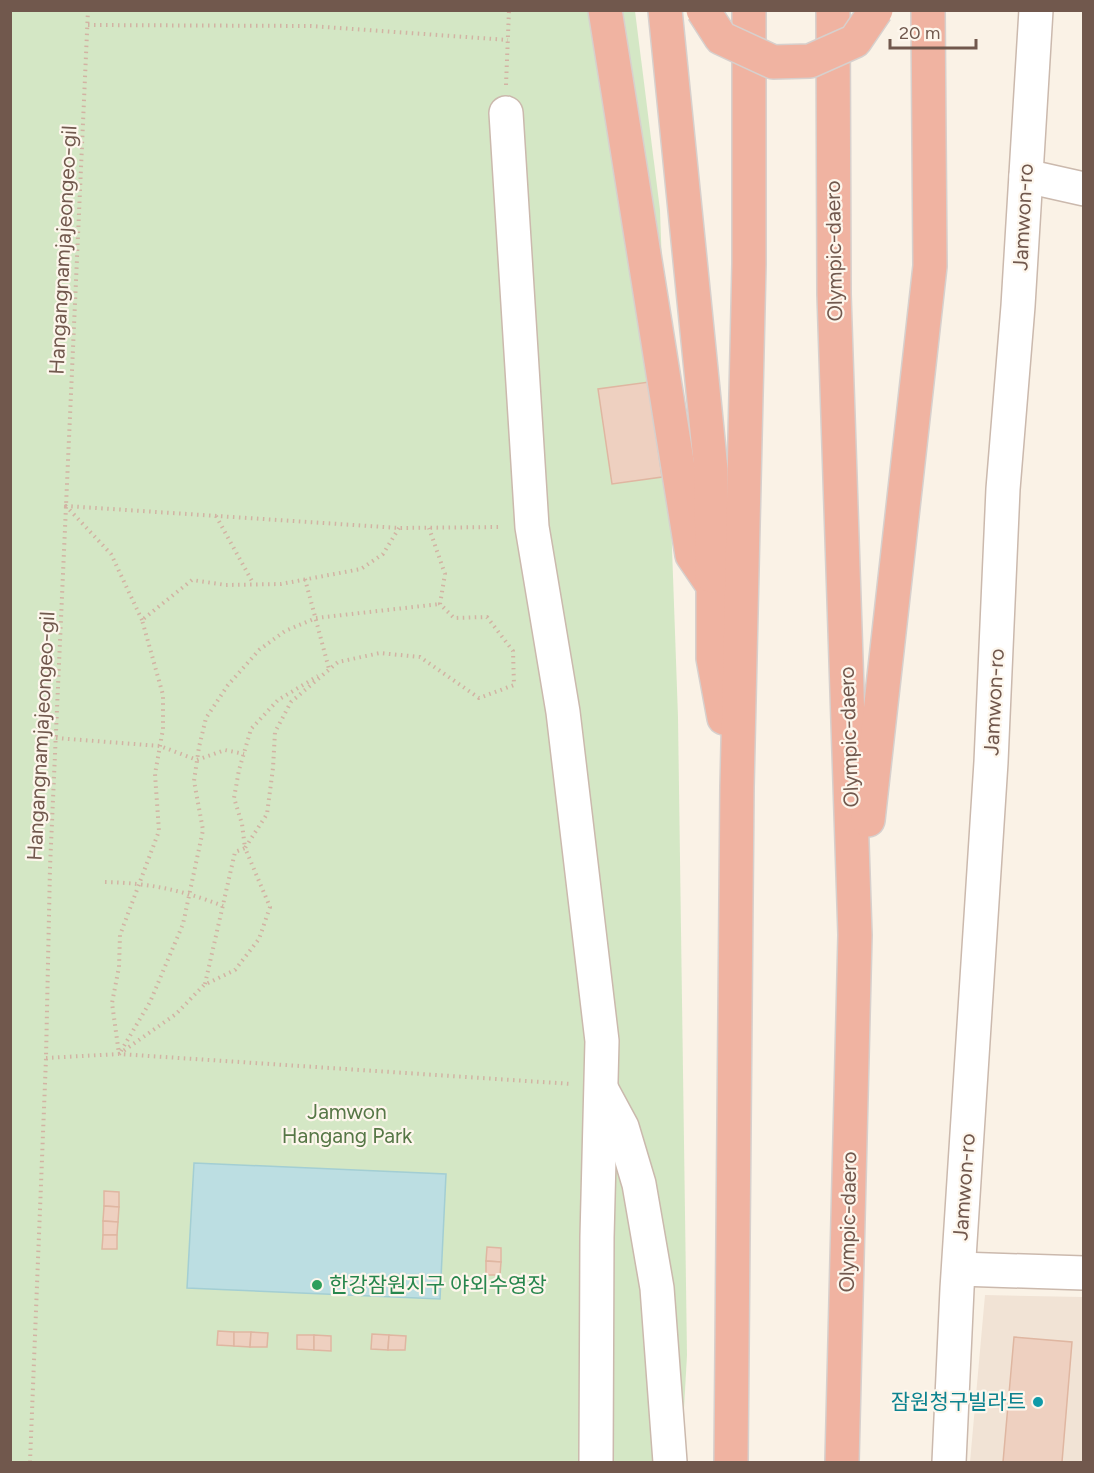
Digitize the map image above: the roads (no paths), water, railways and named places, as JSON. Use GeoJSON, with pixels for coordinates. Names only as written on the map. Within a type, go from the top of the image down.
{"type":"FeatureCollection","features":[{"type":"Feature","properties":{"kind":"highway"},"geometry":{"type":"LineString","coordinates":[[605,10],[692,555],[712,586]]}},
{"type":"Feature","properties":{"kind":"highway"},"geometry":{"type":"LineString","coordinates":[[665,10],[711,470],[713,657],[737,787]]}},
{"type":"Feature","properties":{"kind":"highway"},"geometry":{"type":"LineString","coordinates":[[703,10],[721,38],[773,62],[810,61],[855,41],[876,10]]}},
{"type":"Feature","properties":{"kind":"highway"},"geometry":{"type":"LineString","coordinates":[[731,1462],[737,787],[749,264],[749,10]]}},
{"type":"Feature","properties":{"kind":"highway","name":"Olympic-daero"},"geometry":{"type":"LineString","coordinates":[[833,10],[834,294],[855,935],[842,1462]]}},
{"type":"Feature","properties":{"kind":"highway"},"geometry":{"type":"LineString","coordinates":[[855,935],[930,266],[928,10]]}},
{"type":"Feature","properties":{"kind":"street","name":"Jamwon-ro"},"geometry":{"type":"LineString","coordinates":[[1036,10],[1003,489],[991,762],[959,1269],[1083,1273]]}},
{"type":"Feature","properties":{"kind":"street"},"geometry":{"type":"LineString","coordinates":[[506,113],[532,526],[565,724],[602,1041],[596,1462]]}},
{"type":"Feature","properties":{"kind":"street"},"geometry":{"type":"LineString","coordinates":[[1026,176],[1083,189]]}},
{"type":"Feature","properties":{"kind":"street"},"geometry":{"type":"LineString","coordinates":[[600,1085],[622,1128],[639,1184],[657,1288],[670,1462]]}},
{"type":"Feature","properties":{"kind":"street"},"geometry":{"type":"LineString","coordinates":[[949,1462],[959,1269]]}},
{"type":"Feature","properties":{"kind":"water"},"geometry":{"type":"Polygon","coordinates":[[[194,1163],[446,1174],[440,1299],[187,1288],[194,1163]]]}},
{"type":"Feature","properties":{"kind":"place","name":"한강잠원지구 야외수영장"},"geometry":{"type":"Point","coordinates":[317,1285]}},
{"type":"Feature","properties":{"kind":"place","name":"잠원청구빌라트"},"geometry":{"type":"Point","coordinates":[1038,1402]}},
{"type":"Feature","properties":{"kind":"park label","name":"Jamwon Hangang Park"},"geometry":{"type":"Point","coordinates":[347,1124]}}]}
